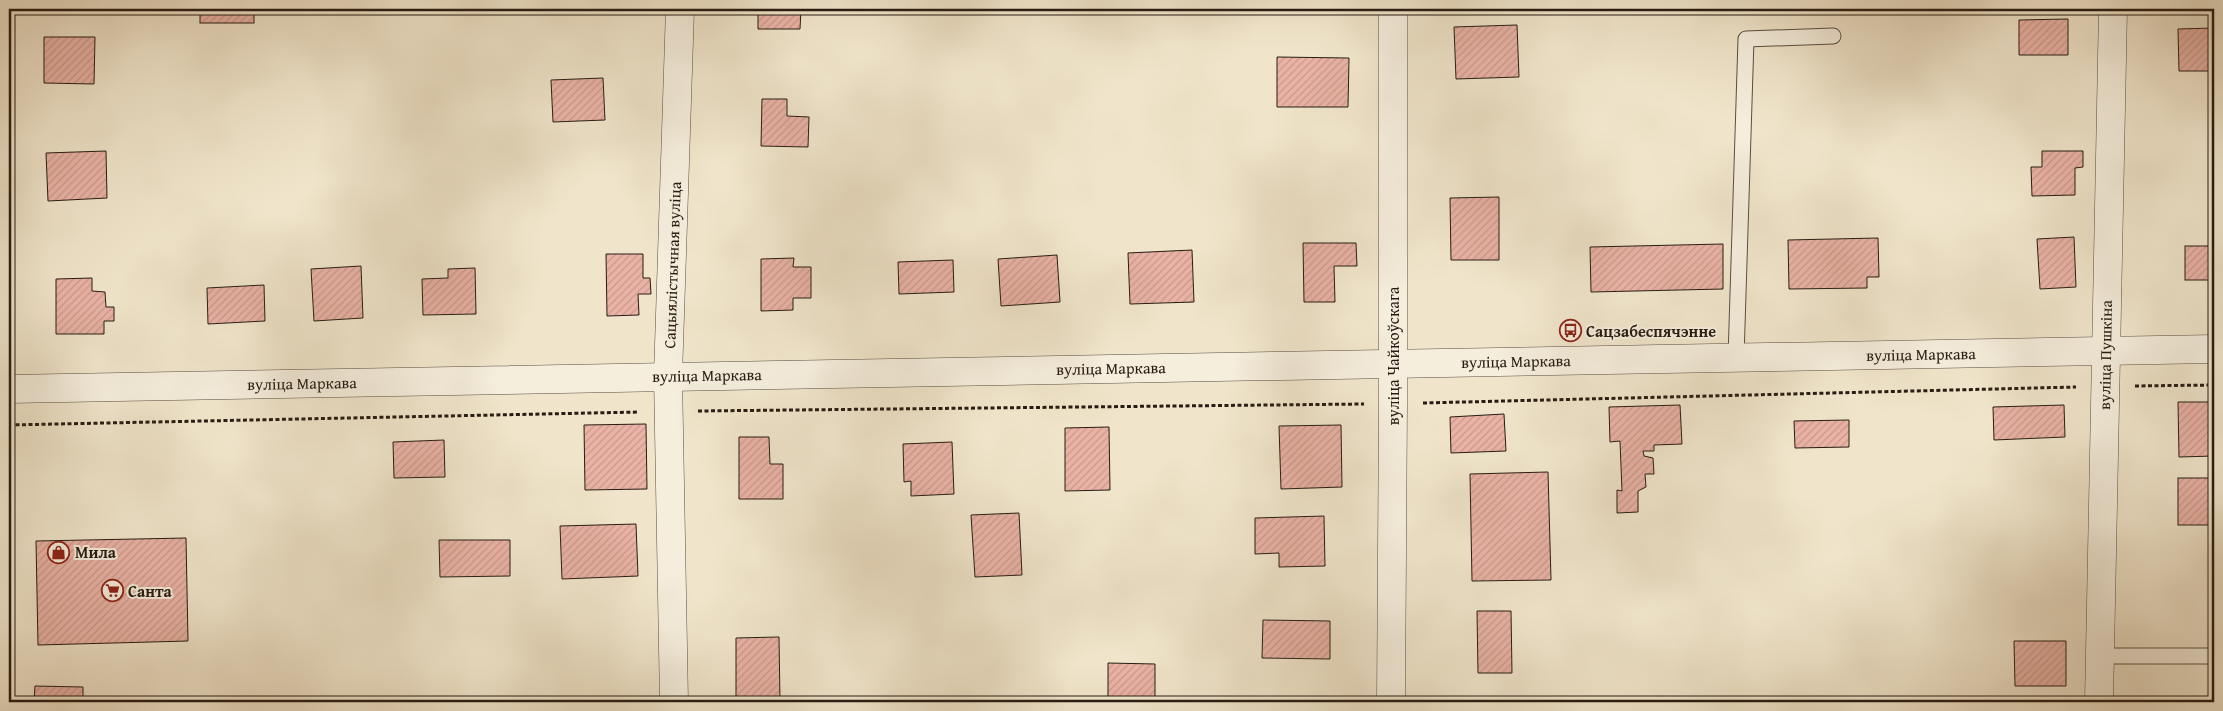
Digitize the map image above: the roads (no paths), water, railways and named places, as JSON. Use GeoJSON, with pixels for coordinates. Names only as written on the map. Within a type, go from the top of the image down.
{"type":"FeatureCollection","features":[{"type":"Feature","properties":{"kind":"street","name":"Сацыялістычная вуліца"},"geometry":{"type":"LineString","coordinates":[[674,702],[668,376],[680,9]]}},
{"type":"Feature","properties":{"kind":"street","name":"вуліца Чайкоўскага"},"geometry":{"type":"LineString","coordinates":[[1391,702],[1394,404],[1393,9]]}},
{"type":"Feature","properties":{"kind":"street","name":"вуліца Пушкіна"},"geometry":{"type":"LineString","coordinates":[[2099,702],[2113,9]]}},
{"type":"Feature","properties":{"kind":"street","name":"вуліца Маркава"},"geometry":{"type":"LineString","coordinates":[[9,389],[2214,349]]}},
{"type":"Feature","properties":{"kind":"lane"},"geometry":{"type":"LineString","coordinates":[[1736,358],[1746,39],[1833,36]]}},
{"type":"Feature","properties":{"kind":"lane"},"geometry":{"type":"LineString","coordinates":[[2100,656],[2214,656]]}},
{"type":"Feature","properties":{"kind":"place","name":"Сацзабеспячэнне"},"geometry":{"type":"Point","coordinates":[1570,331]}},
{"type":"Feature","properties":{"kind":"place","name":"Мила"},"geometry":{"type":"Point","coordinates":[59,552]}},
{"type":"Feature","properties":{"kind":"place","name":"Санта"},"geometry":{"type":"Point","coordinates":[112,591]}}]}
